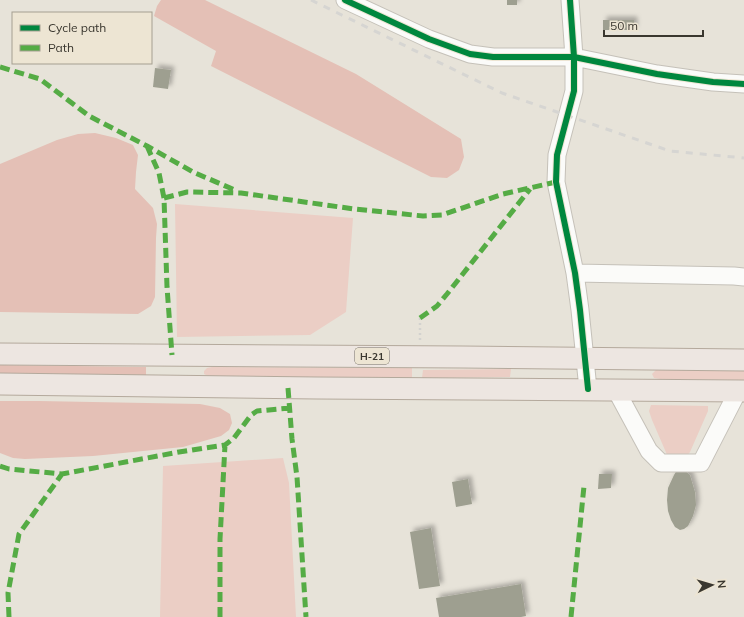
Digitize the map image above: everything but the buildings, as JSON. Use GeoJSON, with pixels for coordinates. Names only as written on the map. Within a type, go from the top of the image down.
{"type":"FeatureCollection","features":[{"type":"Feature","properties":{"kind":"main road","name":"Н-21"},"geometry":{"type":"LineString","coordinates":[[0,354],[744,360]]}},
{"type":"Feature","properties":{"kind":"main road"},"geometry":{"type":"LineString","coordinates":[[0,384],[741,391]]}},
{"type":"Feature","properties":{"kind":"street"},"geometry":{"type":"LineString","coordinates":[[345,0],[429,39],[470,54],[492,57],[574,56],[657,74],[713,82],[744,84]]}},
{"type":"Feature","properties":{"kind":"street"},"geometry":{"type":"LineString","coordinates":[[570,0],[574,56],[574,91],[557,155],[556,182],[580,310],[588,389]]}},
{"type":"Feature","properties":{"kind":"street"},"geometry":{"type":"LineString","coordinates":[[574,272],[744,277]]}},
{"type":"Feature","properties":{"kind":"street"},"geometry":{"type":"LineString","coordinates":[[616,390],[649,451],[661,463],[701,463],[741,391]]}},
{"type":"Feature","properties":{"kind":"shaded area"},"geometry":{"type":"Polygon","coordinates":[[[161,0],[205,0],[356,74],[461,139],[464,157],[459,170],[447,178],[431,177],[211,66],[216,51],[154,16],[157,6],[161,0]]]}},
{"type":"Feature","properties":{"kind":"shaded area"},"geometry":{"type":"Polygon","coordinates":[[[95,133],[116,138],[133,145],[138,155],[135,189],[153,208],[157,224],[155,297],[151,306],[138,314],[0,312],[0,164],[57,140],[78,134],[95,133]]]}},
{"type":"Feature","properties":{"kind":"shaded area"},"geometry":{"type":"Polygon","coordinates":[[[175,204],[353,218],[346,312],[310,335],[177,337],[175,204]]]}},
{"type":"Feature","properties":{"kind":"shaded area"},"geometry":{"type":"Polygon","coordinates":[[[0,365],[146,367],[146,375],[0,373],[0,365]]]}},
{"type":"Feature","properties":{"kind":"shaded area"},"geometry":{"type":"Polygon","coordinates":[[[207,368],[412,368],[412,378],[208,376],[204,374],[204,371],[207,368]]]}},
{"type":"Feature","properties":{"kind":"shaded area"},"geometry":{"type":"Polygon","coordinates":[[[511,369],[510,377],[422,378],[423,370],[511,369]]]}},
{"type":"Feature","properties":{"kind":"shaded area"},"geometry":{"type":"Polygon","coordinates":[[[656,370],[744,371],[744,380],[660,379],[654,378],[652,374],[656,370]]]}},
{"type":"Feature","properties":{"kind":"shaded area"},"geometry":{"type":"Polygon","coordinates":[[[0,401],[200,404],[220,408],[230,414],[232,423],[229,430],[221,436],[183,447],[93,456],[25,459],[13,458],[0,453],[0,401]]]}},
{"type":"Feature","properties":{"kind":"shaded area"},"geometry":{"type":"Polygon","coordinates":[[[651,405],[708,406],[708,411],[687,456],[668,457],[649,411],[651,405]]]}},
{"type":"Feature","properties":{"kind":"shaded area"},"geometry":{"type":"Polygon","coordinates":[[[283,458],[289,483],[296,617],[160,617],[163,466],[283,458]]]}},
{"type":"Feature","properties":{"kind":"railway"},"geometry":{"type":"LineString","coordinates":[[311,0],[502,93],[670,151],[744,158]]}},
{"type":"Feature","properties":{"kind":"marked path"},"geometry":{"type":"LineString","coordinates":[[0,67],[40,79],[89,116],[193,172],[237,191]]}},
{"type":"Feature","properties":{"kind":"marked path"},"geometry":{"type":"LineString","coordinates":[[147,146],[159,173],[164,198],[167,287],[172,355]]}},
{"type":"Feature","properties":{"kind":"marked path"},"geometry":{"type":"LineString","coordinates":[[164,198],[187,192],[241,193],[354,209],[423,216],[442,215],[503,194],[556,182]]}},
{"type":"Feature","properties":{"kind":"marked path"},"geometry":{"type":"LineString","coordinates":[[420,318],[437,306],[530,189]]}},
{"type":"Feature","properties":{"kind":"marked path"},"geometry":{"type":"LineString","coordinates":[[288,388],[297,477],[306,617]]}},
{"type":"Feature","properties":{"kind":"marked path"},"geometry":{"type":"LineString","coordinates":[[0,466],[9,469],[62,474],[225,445],[234,438],[251,415],[257,411],[290,408]]}},
{"type":"Feature","properties":{"kind":"marked path"},"geometry":{"type":"LineString","coordinates":[[220,617],[220,539],[225,445]]}},
{"type":"Feature","properties":{"kind":"marked path"},"geometry":{"type":"LineString","coordinates":[[9,617],[8,593],[19,534],[62,474]]}},
{"type":"Feature","properties":{"kind":"marked path"},"geometry":{"type":"LineString","coordinates":[[571,617],[584,486]]}},
{"type":"Feature","properties":{"kind":"cycle path"},"geometry":{"type":"LineString","coordinates":[[345,0],[429,39],[470,54],[493,57],[574,57],[657,74],[713,82],[744,84]]}},
{"type":"Feature","properties":{"kind":"cycle path"},"geometry":{"type":"LineString","coordinates":[[570,0],[574,57],[574,91],[557,155],[556,182],[575,273],[588,389]]}}]}
